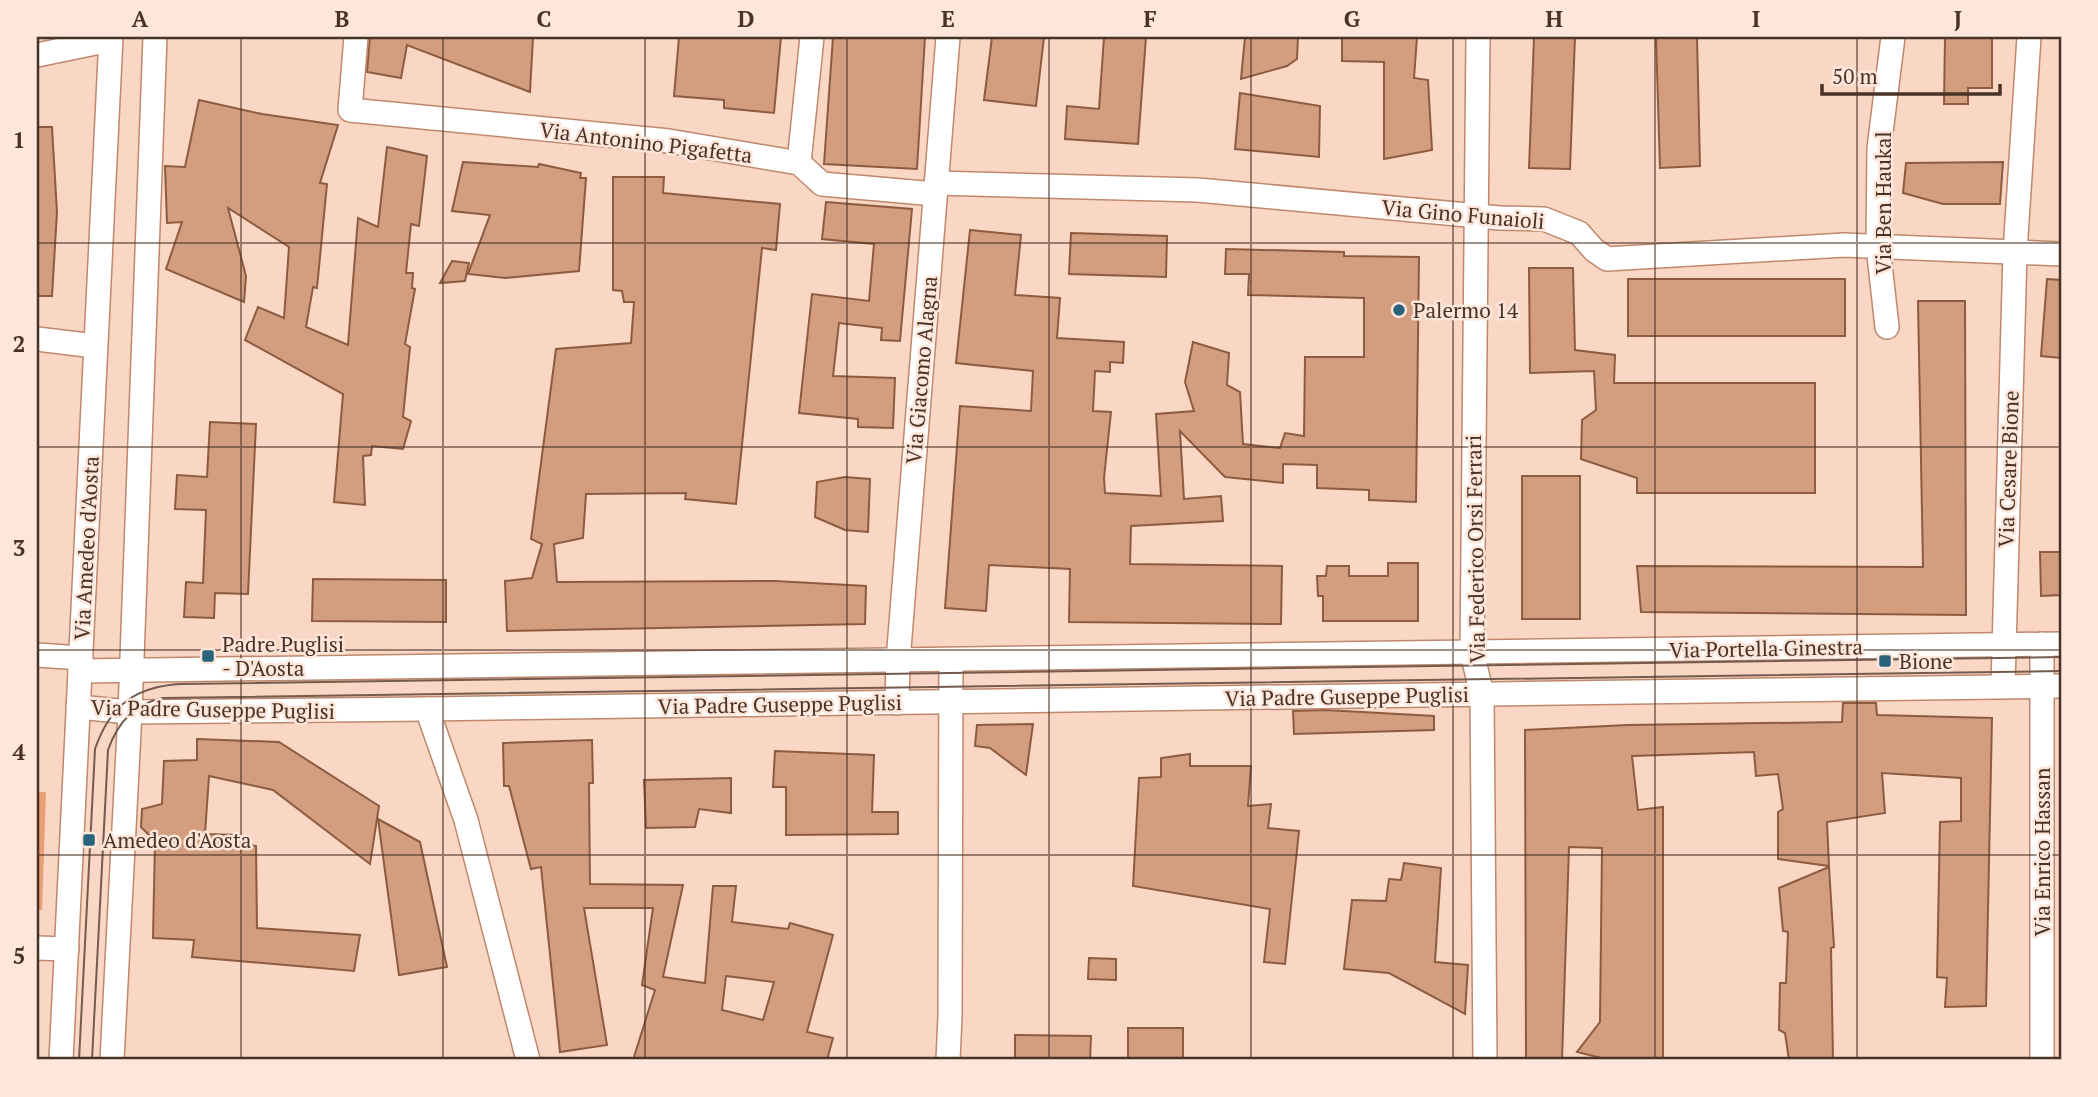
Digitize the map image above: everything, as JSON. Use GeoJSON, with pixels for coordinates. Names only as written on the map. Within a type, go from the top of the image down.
{"type":"FeatureCollection","features":[{"type":"Feature","properties":{"kind":"street"},"geometry":{"type":"LineString","coordinates":[[112,1060],[130,712],[155,37]]}},
{"type":"Feature","properties":{"kind":"street","name":"Via Antonino Pigafetta"},"geometry":{"type":"LineString","coordinates":[[356,37],[350,110],[669,141],[799,163],[822,184],[935,188]]}},
{"type":"Feature","properties":{"kind":"street"},"geometry":{"type":"LineString","coordinates":[[799,163],[811,37]]}},
{"type":"Feature","properties":{"kind":"street","name":"Via Giacomo Alagna"},"geometry":{"type":"LineString","coordinates":[[897,703],[898,661],[948,37]]}},
{"type":"Feature","properties":{"kind":"street","name":"Via Federico Orsi Ferrari"},"geometry":{"type":"LineString","coordinates":[[1478,37],[1472,653],[1482,694],[1485,1060]]}},
{"type":"Feature","properties":{"kind":"street","name":"Via Ben Haukal"},"geometry":{"type":"LineString","coordinates":[[1887,327],[1878,246],[1879,148],[1893,37]]}},
{"type":"Feature","properties":{"kind":"street","name":"Via Cesare Bione"},"geometry":{"type":"LineString","coordinates":[[2003,687],[2015,251],[2029,37]]}},
{"type":"Feature","properties":{"kind":"street"},"geometry":{"type":"LineString","coordinates":[[37,55],[111,38]]}},
{"type":"Feature","properties":{"kind":"street","name":"Via Amedeo d'Aosta"},"geometry":{"type":"LineString","coordinates":[[61,1060],[111,38]]}},
{"type":"Feature","properties":{"kind":"street","name":"Via Gino Funaioli"},"geometry":{"type":"LineString","coordinates":[[935,188],[1198,190],[1544,219],[1579,233],[1594,250],[1607,258],[1844,245],[2061,254]]}},
{"type":"Feature","properties":{"kind":"street"},"geometry":{"type":"LineString","coordinates":[[37,339],[96,346]]}},
{"type":"Feature","properties":{"kind":"street","name":"Via Portella Ginestra"},"geometry":{"type":"LineString","coordinates":[[1472,653],[2052,644]]}},
{"type":"Feature","properties":{"kind":"street","name":"Via Enrico Hassan"},"geometry":{"type":"LineString","coordinates":[[2042,1060],[2052,644]]}},
{"type":"Feature","properties":{"kind":"street","name":"Via Padre Guseppe Puglisi"},"geometry":{"type":"LineString","coordinates":[[37,655],[131,671],[1472,653]]}},
{"type":"Feature","properties":{"kind":"street"},"geometry":{"type":"LineString","coordinates":[[948,1060],[951,660]]}},
{"type":"Feature","properties":{"kind":"street","name":"Via Portella Ginestra"},"geometry":{"type":"LineString","coordinates":[[1482,694],[2052,686]]}},
{"type":"Feature","properties":{"kind":"street","name":"Via Padre Guseppe Puglisi"},"geometry":{"type":"LineString","coordinates":[[78,707],[130,712],[1482,694]]}},
{"type":"Feature","properties":{"kind":"street"},"geometry":{"type":"LineString","coordinates":[[427,709],[466,820],[528,1060]]}},
{"type":"Feature","properties":{"kind":"street"},"geometry":{"type":"LineString","coordinates":[[37,948],[66,950]]}},
{"type":"Feature","properties":{"kind":"shaded area"},"geometry":{"type":"Polygon","coordinates":[[[37,792],[46,792],[42,910],[37,910],[37,792]]]}},
{"type":"Feature","properties":{"kind":"building"},"geometry":{"type":"Polygon","coordinates":[[[370,37],[533,37],[530,92],[407,45],[401,78],[367,72],[370,37]]]}},
{"type":"Feature","properties":{"kind":"building"},"geometry":{"type":"Polygon","coordinates":[[[679,37],[781,37],[774,113],[724,108],[724,100],[674,96],[679,37]]]}},
{"type":"Feature","properties":{"kind":"building"},"geometry":{"type":"Polygon","coordinates":[[[833,37],[925,37],[917,169],[824,164],[833,37]]]}},
{"type":"Feature","properties":{"kind":"building"},"geometry":{"type":"Polygon","coordinates":[[[992,37],[1044,37],[1036,106],[984,100],[992,37]]]}},
{"type":"Feature","properties":{"kind":"building"},"geometry":{"type":"Polygon","coordinates":[[[1104,37],[1146,37],[1138,144],[1065,139],[1067,106],[1099,109],[1104,37]]]}},
{"type":"Feature","properties":{"kind":"building"},"geometry":{"type":"Polygon","coordinates":[[[1245,37],[1298,37],[1297,59],[1287,66],[1241,79],[1245,37]]]}},
{"type":"Feature","properties":{"kind":"building"},"geometry":{"type":"Polygon","coordinates":[[[1342,37],[1417,37],[1414,78],[1428,80],[1432,150],[1384,159],[1384,62],[1342,61],[1342,37]]]}},
{"type":"Feature","properties":{"kind":"building"},"geometry":{"type":"Polygon","coordinates":[[[1534,37],[1575,37],[1570,169],[1529,168],[1534,37]]]}},
{"type":"Feature","properties":{"kind":"building"},"geometry":{"type":"Polygon","coordinates":[[[1656,37],[1697,37],[1700,166],[1660,168],[1656,37]]]}},
{"type":"Feature","properties":{"kind":"building"},"geometry":{"type":"Polygon","coordinates":[[[1945,37],[1992,37],[1992,88],[1968,88],[1968,104],[1944,104],[1945,37]]]}},
{"type":"Feature","properties":{"kind":"building"},"geometry":{"type":"Polygon","coordinates":[[[1240,93],[1320,106],[1319,157],[1235,149],[1240,93]]]}},
{"type":"Feature","properties":{"kind":"building"},"geometry":{"type":"Polygon","coordinates":[[[199,100],[262,114],[338,125],[320,183],[327,184],[317,288],[313,287],[306,327],[348,345],[358,218],[378,227],[387,147],[427,156],[419,226],[411,224],[406,273],[413,273],[412,288],[415,289],[405,344],[410,347],[403,417],[411,421],[403,449],[372,446],[371,455],[363,456],[365,505],[334,502],[343,394],[245,340],[258,307],[284,318],[289,247],[228,208],[246,276],[244,302],[166,269],[182,222],[167,223],[165,166],[185,167],[199,100]]]}},
{"type":"Feature","properties":{"kind":"building"},"geometry":{"type":"Polygon","coordinates":[[[37,127],[52,127],[57,212],[52,296],[37,296],[37,127]]]}},
{"type":"Feature","properties":{"kind":"building"},"geometry":{"type":"Polygon","coordinates":[[[463,162],[538,167],[539,164],[581,173],[580,178],[586,178],[579,271],[505,278],[468,274],[490,215],[452,211],[463,162]]]}},
{"type":"Feature","properties":{"kind":"building"},"geometry":{"type":"Polygon","coordinates":[[[2003,162],[2000,204],[1943,204],[1903,193],[1906,163],[2003,162]]]}},
{"type":"Feature","properties":{"kind":"building"},"geometry":{"type":"Polygon","coordinates":[[[613,177],[664,177],[663,193],[780,204],[776,250],[762,248],[736,504],[685,499],[686,493],[586,494],[583,538],[554,544],[557,582],[775,581],[866,586],[865,624],[507,631],[505,581],[532,578],[542,544],[531,539],[556,349],[631,343],[634,302],[624,302],[622,291],[613,290],[613,177]]]}},
{"type":"Feature","properties":{"kind":"building"},"geometry":{"type":"Polygon","coordinates":[[[826,202],[912,209],[900,341],[881,340],[882,328],[839,323],[833,376],[895,378],[893,428],[858,427],[858,419],[799,413],[812,294],[869,301],[874,244],[822,239],[826,202]]]}},
{"type":"Feature","properties":{"kind":"building"},"geometry":{"type":"Polygon","coordinates":[[[970,230],[1021,235],[1015,295],[1060,298],[1057,338],[1124,342],[1123,363],[1110,362],[1110,372],[1095,371],[1093,411],[1111,412],[1104,478],[1105,493],[1161,496],[1156,414],[1194,411],[1185,382],[1193,342],[1229,353],[1227,385],[1240,392],[1243,444],[1280,448],[1285,433],[1304,436],[1305,357],[1364,357],[1364,298],[1248,295],[1249,274],[1225,274],[1226,249],[1344,252],[1344,256],[1419,257],[1416,502],[1369,500],[1369,490],[1317,488],[1317,465],[1283,464],[1283,483],[1225,477],[1180,431],[1184,499],[1221,496],[1223,521],[1131,526],[1130,564],[1282,566],[1281,624],[1069,622],[1070,569],[989,565],[986,611],[945,608],[960,406],[1031,411],[1033,371],[956,363],[970,230]]]}},
{"type":"Feature","properties":{"kind":"building"},"geometry":{"type":"Polygon","coordinates":[[[1071,233],[1167,236],[1166,277],[1069,274],[1071,233]]]}},
{"type":"Feature","properties":{"kind":"building"},"geometry":{"type":"Polygon","coordinates":[[[452,261],[469,263],[465,281],[440,283],[452,261]]]}},
{"type":"Feature","properties":{"kind":"building"},"geometry":{"type":"Polygon","coordinates":[[[1529,268],[1573,268],[1575,350],[1615,355],[1614,383],[1815,383],[1815,493],[1637,493],[1637,478],[1581,459],[1582,420],[1596,410],[1594,371],[1530,373],[1529,268]]]}},
{"type":"Feature","properties":{"kind":"building"},"geometry":{"type":"Polygon","coordinates":[[[1628,279],[1845,279],[1845,336],[1628,336],[1628,279]]]}},
{"type":"Feature","properties":{"kind":"building"},"geometry":{"type":"Polygon","coordinates":[[[2047,279],[2061,280],[2061,358],[2041,356],[2047,279]]]}},
{"type":"Feature","properties":{"kind":"building"},"geometry":{"type":"Polygon","coordinates":[[[1918,301],[1965,301],[1966,615],[1641,612],[1637,566],[1923,567],[1918,301]]]}},
{"type":"Feature","properties":{"kind":"building"},"geometry":{"type":"Polygon","coordinates":[[[210,422],[256,424],[248,594],[215,593],[214,618],[184,617],[186,582],[203,583],[206,510],[175,509],[177,475],[207,477],[210,422]]]}},
{"type":"Feature","properties":{"kind":"building"},"geometry":{"type":"Polygon","coordinates":[[[1522,476],[1580,476],[1580,619],[1522,619],[1522,476]]]}},
{"type":"Feature","properties":{"kind":"building"},"geometry":{"type":"Polygon","coordinates":[[[845,477],[870,479],[868,532],[845,530],[815,517],[817,482],[845,477]]]}},
{"type":"Feature","properties":{"kind":"building"},"geometry":{"type":"Polygon","coordinates":[[[2040,552],[2061,552],[2061,595],[2041,596],[2040,552]]]}},
{"type":"Feature","properties":{"kind":"building"},"geometry":{"type":"Polygon","coordinates":[[[1388,563],[1418,563],[1418,621],[1323,621],[1323,596],[1318,596],[1317,576],[1326,576],[1327,566],[1349,566],[1349,576],[1388,576],[1388,563]]]}},
{"type":"Feature","properties":{"kind":"building"},"geometry":{"type":"Polygon","coordinates":[[[313,579],[446,580],[446,622],[312,621],[313,579]]]}},
{"type":"Feature","properties":{"kind":"building"},"geometry":{"type":"Polygon","coordinates":[[[1843,703],[1876,703],[1877,715],[1992,718],[1986,1006],[1945,1007],[1947,978],[1937,977],[1940,822],[1961,821],[1961,778],[1882,773],[1885,813],[1827,822],[1829,866],[1778,859],[1778,812],[1783,809],[1778,774],[1756,776],[1754,752],[1632,756],[1638,810],[1663,807],[1663,1060],[1609,1060],[1577,1052],[1600,1022],[1602,848],[1569,847],[1562,1060],[1526,1060],[1525,730],[1628,725],[1842,722],[1843,703]]]}},
{"type":"Feature","properties":{"kind":"building"},"geometry":{"type":"Polygon","coordinates":[[[1325,710],[1434,716],[1434,730],[1294,734],[1293,711],[1325,710]]]}},
{"type":"Feature","properties":{"kind":"building"},"geometry":{"type":"Polygon","coordinates":[[[1033,724],[1026,775],[990,748],[975,746],[977,725],[1033,724]]]}},
{"type":"Feature","properties":{"kind":"building"},"geometry":{"type":"Polygon","coordinates":[[[197,739],[279,742],[379,806],[370,864],[273,790],[209,776],[205,834],[241,835],[242,844],[256,846],[257,928],[360,935],[354,971],[192,957],[194,940],[153,938],[155,841],[141,827],[142,809],[162,804],[164,761],[197,760],[197,739]]]}},
{"type":"Feature","properties":{"kind":"building"},"geometry":{"type":"Polygon","coordinates":[[[592,740],[593,783],[589,783],[590,884],[683,885],[663,977],[705,983],[713,886],[736,886],[732,922],[788,929],[790,923],[833,935],[807,1032],[833,1038],[827,1060],[633,1060],[655,990],[642,985],[653,908],[584,908],[607,1045],[560,1052],[541,867],[531,869],[509,786],[504,786],[503,743],[592,740]],[[726,976],[722,1010],[763,1020],[774,982],[726,976]]]}},
{"type":"Feature","properties":{"kind":"building"},"geometry":{"type":"Polygon","coordinates":[[[775,751],[874,755],[872,812],[898,812],[898,834],[786,835],[786,787],[773,787],[775,751]]]}},
{"type":"Feature","properties":{"kind":"building"},"geometry":{"type":"Polygon","coordinates":[[[1190,754],[1190,766],[1251,766],[1248,806],[1271,804],[1268,828],[1299,831],[1285,964],[1264,962],[1270,909],[1133,886],[1139,778],[1161,777],[1161,758],[1190,754]]]}},
{"type":"Feature","properties":{"kind":"building"},"geometry":{"type":"Polygon","coordinates":[[[731,778],[731,813],[699,809],[695,827],[646,828],[644,780],[731,778]]]}},
{"type":"Feature","properties":{"kind":"building"},"geometry":{"type":"Polygon","coordinates":[[[378,819],[420,842],[447,967],[399,975],[378,819]]]}},
{"type":"Feature","properties":{"kind":"building"},"geometry":{"type":"Polygon","coordinates":[[[1404,863],[1441,868],[1435,962],[1468,965],[1465,1014],[1389,973],[1344,969],[1352,900],[1386,901],[1389,879],[1401,880],[1404,863]]]}},
{"type":"Feature","properties":{"kind":"building"},"geometry":{"type":"Polygon","coordinates":[[[1829,867],[1834,947],[1831,948],[1833,1060],[1789,1060],[1785,1033],[1779,1030],[1780,983],[1786,983],[1788,932],[1783,931],[1779,888],[1829,867]]]}},
{"type":"Feature","properties":{"kind":"building"},"geometry":{"type":"Polygon","coordinates":[[[1089,958],[1116,959],[1116,980],[1088,979],[1089,958]]]}},
{"type":"Feature","properties":{"kind":"building"},"geometry":{"type":"Polygon","coordinates":[[[1128,1028],[1183,1028],[1183,1060],[1128,1060],[1128,1028]]]}},
{"type":"Feature","properties":{"kind":"building"},"geometry":{"type":"Polygon","coordinates":[[[1015,1035],[1091,1036],[1090,1060],[1015,1060],[1015,1035]]]}},
{"type":"Feature","properties":{"kind":"tram line"},"geometry":{"type":"LineString","coordinates":[[79,1060],[95,749],[108,721],[117,710],[138,694],[151,689],[182,684],[2061,657]]}},
{"type":"Feature","properties":{"kind":"tram line"},"geometry":{"type":"LineString","coordinates":[[92,1060],[108,750],[128,716],[144,705],[163,698],[2061,671]]}},
{"type":"Feature","properties":{"kind":"place","name":"Palermo 14"},"geometry":{"type":"Point","coordinates":[1399,310]}},
{"type":"Feature","properties":{"kind":"place","name":"Padre Puglisi - D'Aosta"},"geometry":{"type":"Point","coordinates":[208,656]}},
{"type":"Feature","properties":{"kind":"place","name":"Bione"},"geometry":{"type":"Point","coordinates":[1885,661]}},
{"type":"Feature","properties":{"kind":"place","name":"Amedeo d'Aosta"},"geometry":{"type":"Point","coordinates":[89,840]}}]}
